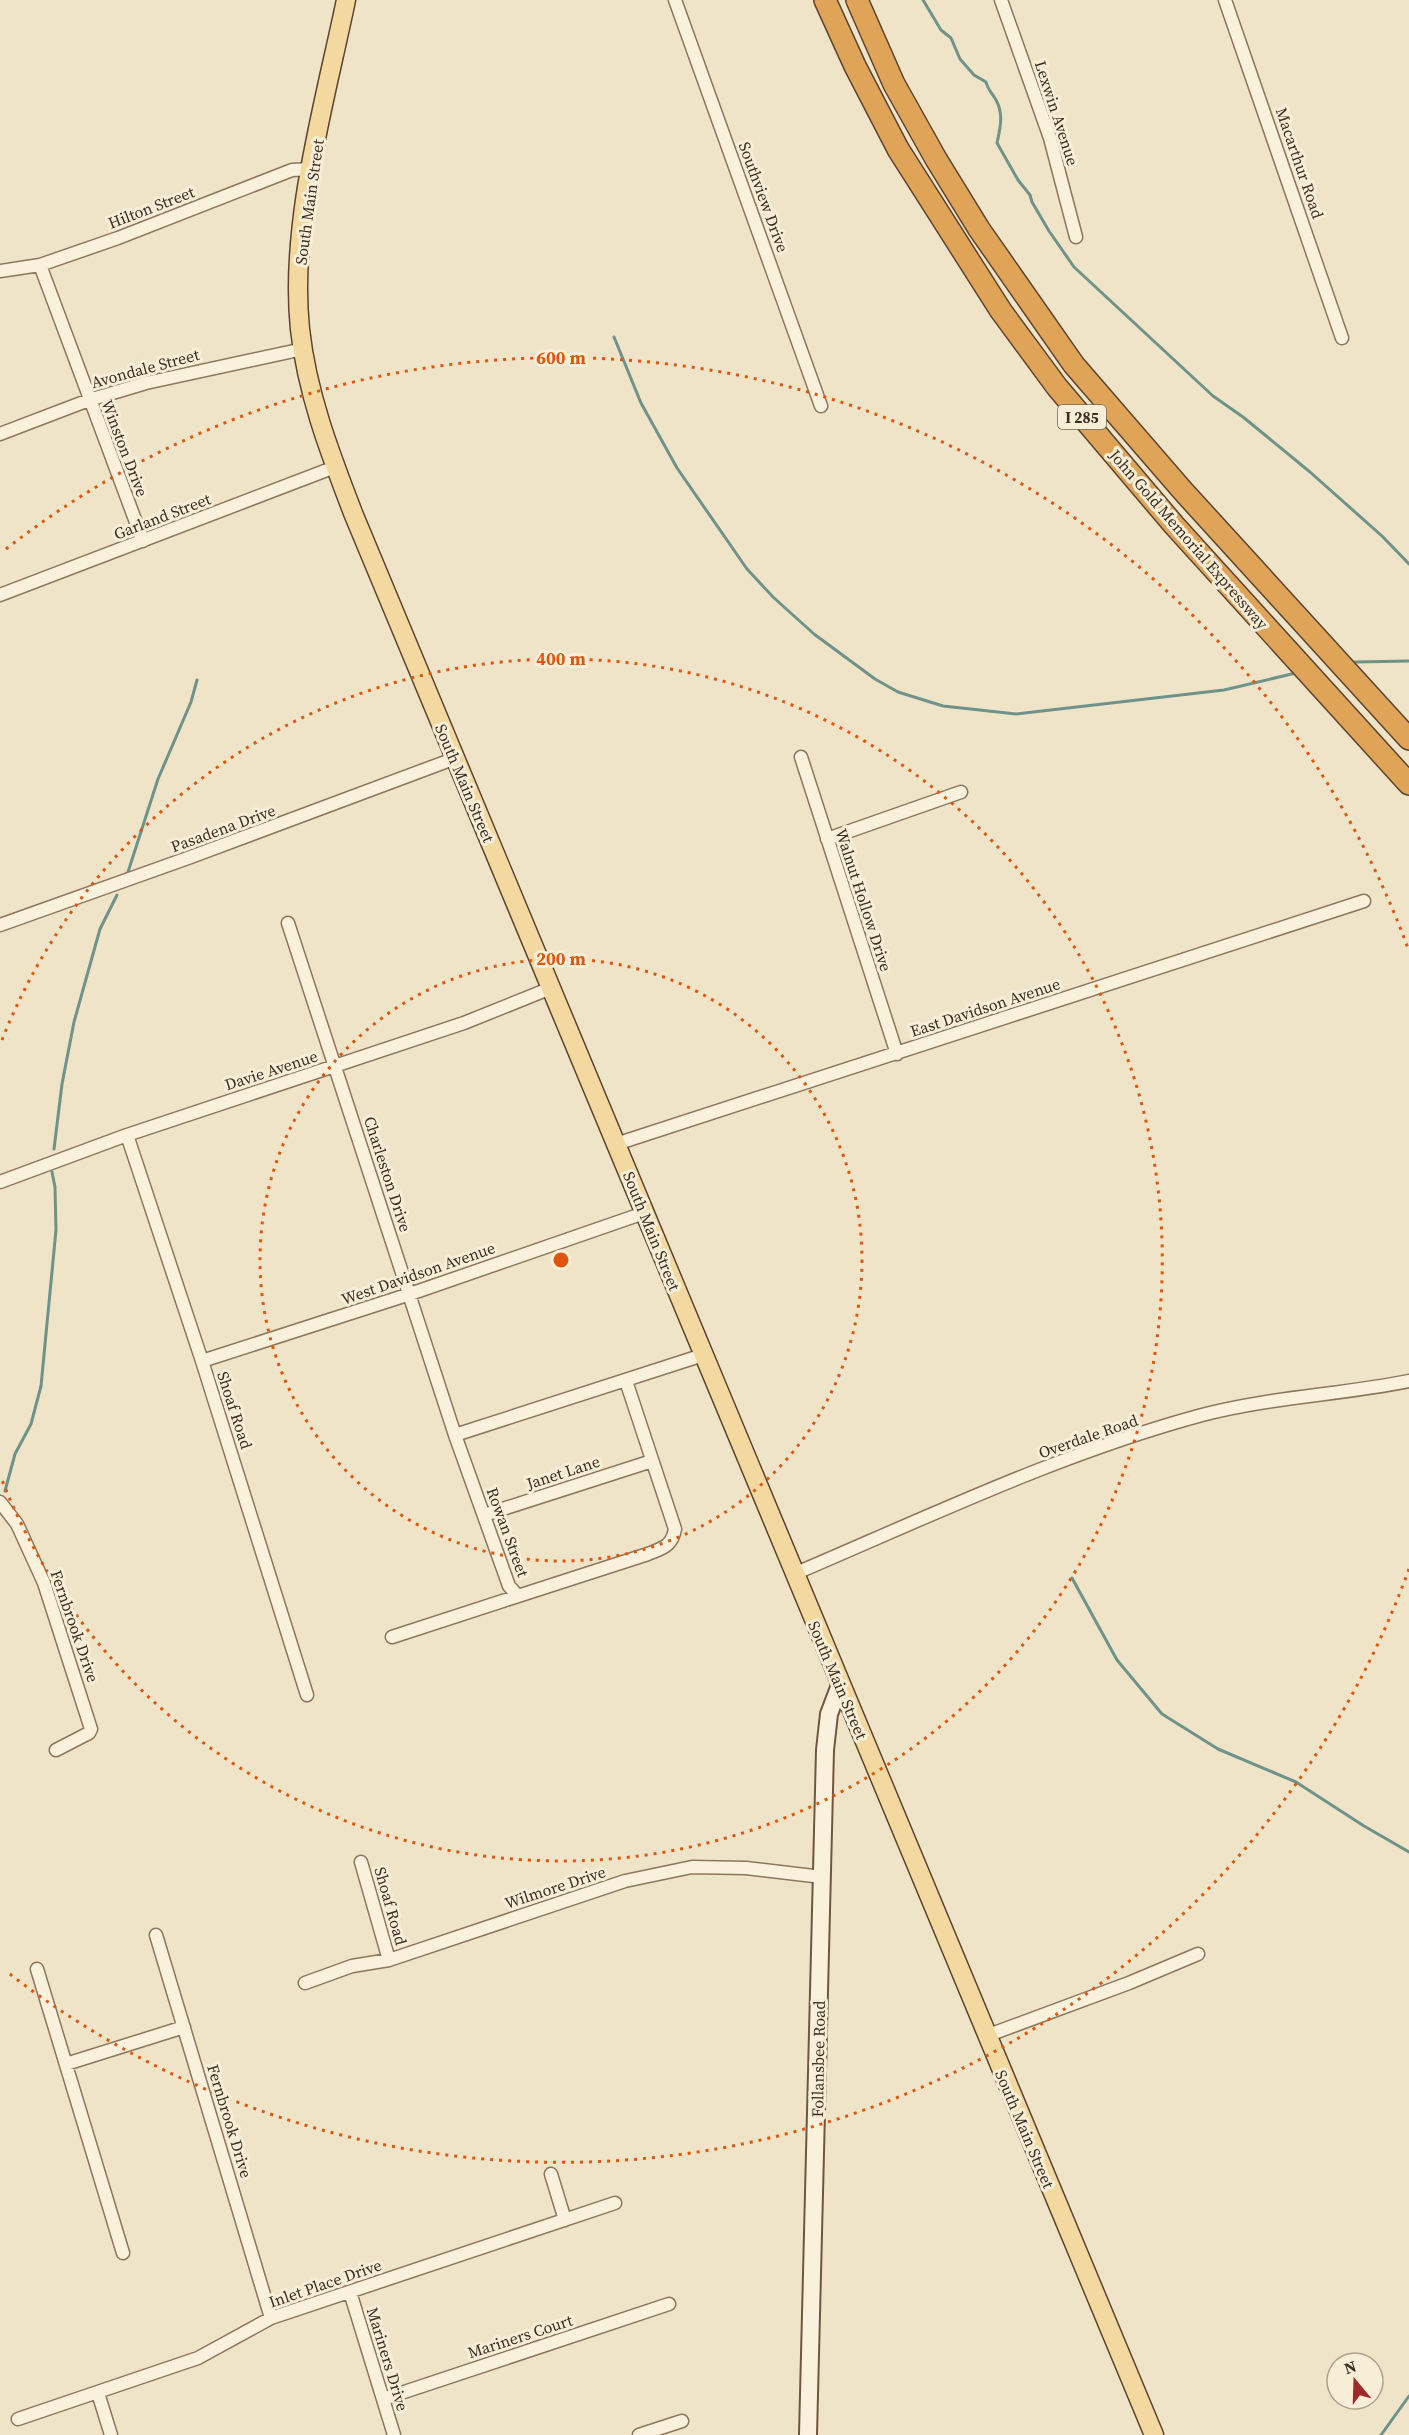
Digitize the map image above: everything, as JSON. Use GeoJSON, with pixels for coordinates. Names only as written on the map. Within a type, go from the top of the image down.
{"type":"FeatureCollection","features":[{"type":"Feature","properties":{"kind":"highway","name":"John Gold Memorial Expressway"},"geometry":{"type":"LineString","coordinates":[[825,0],[855,66],[898,149],[1001,311],[1057,387],[1174,525],[1409,784]]}},
{"type":"Feature","properties":{"kind":"highway","name":"John Gold Memorial Expressway"},"geometry":{"type":"LineString","coordinates":[[857,0],[894,84],[936,159],[979,229],[1074,365],[1183,491],[1409,739]]}},
{"type":"Feature","properties":{"kind":"main road","name":"South Main Street"},"geometry":{"type":"LineString","coordinates":[[346,0],[312,169],[302,233],[298,279],[303,349],[317,415],[335,467],[644,1213],[1154,2435]]}},
{"type":"Feature","properties":{"kind":"street","name":"Southview Drive"},"geometry":{"type":"LineString","coordinates":[[675,0],[821,406]]}},
{"type":"Feature","properties":{"kind":"street","name":"Lexwin Avenue"},"geometry":{"type":"LineString","coordinates":[[1001,0],[1050,138],[1076,237]]}},
{"type":"Feature","properties":{"kind":"street","name":"Macarthur Road"},"geometry":{"type":"LineString","coordinates":[[1225,0],[1342,338]]}},
{"type":"Feature","properties":{"kind":"street","name":"Hilton Street"},"geometry":{"type":"LineString","coordinates":[[0,271],[40,265],[118,238],[292,170],[312,169]]}},
{"type":"Feature","properties":{"kind":"street","name":"Winston Drive"},"geometry":{"type":"LineString","coordinates":[[40,265],[143,541]]}},
{"type":"Feature","properties":{"kind":"street","name":"Avondale Street"},"geometry":{"type":"LineString","coordinates":[[0,434],[89,400],[181,375],[303,349]]}},
{"type":"Feature","properties":{"kind":"street","name":"Garland Street"},"geometry":{"type":"LineString","coordinates":[[0,595],[335,467]]}},
{"type":"Feature","properties":{"kind":"street","name":"Walnut Hollow Drive"},"geometry":{"type":"LineString","coordinates":[[801,757],[897,1053]]}},
{"type":"Feature","properties":{"kind":"street","name":"Pasadena Drive"},"geometry":{"type":"LineString","coordinates":[[0,925],[456,758]]}},
{"type":"Feature","properties":{"kind":"street"},"geometry":{"type":"LineString","coordinates":[[827,838],[961,792]]}},
{"type":"Feature","properties":{"kind":"street","name":"East Davidson Avenue"},"geometry":{"type":"LineString","coordinates":[[616,1144],[1364,901]]}},
{"type":"Feature","properties":{"kind":"street","name":"Charleston Drive"},"geometry":{"type":"LineString","coordinates":[[288,923],[455,1435]]}},
{"type":"Feature","properties":{"kind":"street","name":"Davie Avenue"},"geometry":{"type":"LineString","coordinates":[[0,1182],[127,1135],[464,1023],[551,988]]}},
{"type":"Feature","properties":{"kind":"street","name":"Shoaf Road"},"geometry":{"type":"LineString","coordinates":[[127,1135],[202,1361],[307,1695]]}},
{"type":"Feature","properties":{"kind":"street","name":"West Davidson Avenue"},"geometry":{"type":"LineString","coordinates":[[202,1361],[410,1294],[644,1213]]}},
{"type":"Feature","properties":{"kind":"street"},"geometry":{"type":"LineString","coordinates":[[455,1435],[703,1355]]}},
{"type":"Feature","properties":{"kind":"street","name":"Rowan Street"},"geometry":{"type":"LineString","coordinates":[[455,1435],[509,1586],[518,1596],[668,1546],[673,1539],[675,1529],[626,1381]]}},
{"type":"Feature","properties":{"kind":"street","name":"Overdale Road"},"geometry":{"type":"LineString","coordinates":[[794,1574],[1020,1478],[1110,1445],[1203,1415],[1308,1395],[1409,1381]]}},
{"type":"Feature","properties":{"kind":"street","name":"Janet Lane"},"geometry":{"type":"LineString","coordinates":[[484,1515],[652,1461]]}},
{"type":"Feature","properties":{"kind":"street","name":"Fernbrook Drive"},"geometry":{"type":"LineString","coordinates":[[0,1502],[17,1524],[44,1582],[91,1728],[89,1733],[56,1750]]}},
{"type":"Feature","properties":{"kind":"street"},"geometry":{"type":"LineString","coordinates":[[392,1637],[518,1596]]}},
{"type":"Feature","properties":{"kind":"street","name":"Follansbee Road"},"geometry":{"type":"LineString","coordinates":[[808,2435],[827,1727],[832,1702],[840,1685]]}},
{"type":"Feature","properties":{"kind":"street","name":"Shoaf Road"},"geometry":{"type":"LineString","coordinates":[[361,1862],[389,1959]]}},
{"type":"Feature","properties":{"kind":"street","name":"Wilmore Drive"},"geometry":{"type":"LineString","coordinates":[[304,1983],[352,1966],[389,1959],[625,1881],[692,1867],[746,1868],[822,1877]]}},
{"type":"Feature","properties":{"kind":"street","name":"Fernbrook Drive"},"geometry":{"type":"LineString","coordinates":[[156,1935],[271,2318]]}},
{"type":"Feature","properties":{"kind":"street"},"geometry":{"type":"LineString","coordinates":[[986,2036],[1129,1983],[1198,1954]]}},
{"type":"Feature","properties":{"kind":"street"},"geometry":{"type":"LineString","coordinates":[[37,1969],[123,2253]]}},
{"type":"Feature","properties":{"kind":"street"},"geometry":{"type":"LineString","coordinates":[[66,2064],[184,2027]]}},
{"type":"Feature","properties":{"kind":"street"},"geometry":{"type":"LineString","coordinates":[[551,2174],[565,2220]]}},
{"type":"Feature","properties":{"kind":"street","name":"Inlet Place Drive"},"geometry":{"type":"LineString","coordinates":[[18,2419],[198,2358],[271,2318],[615,2203]]}},
{"type":"Feature","properties":{"kind":"street","name":"Mariners Drive"},"geometry":{"type":"LineString","coordinates":[[350,2292],[394,2435]]}},
{"type":"Feature","properties":{"kind":"street","name":"Mariners Court"},"geometry":{"type":"LineString","coordinates":[[382,2399],[669,2304]]}},
{"type":"Feature","properties":{"kind":"street"},"geometry":{"type":"LineString","coordinates":[[98,2393],[111,2435]]}},
{"type":"Feature","properties":{"kind":"street"},"geometry":{"type":"LineString","coordinates":[[639,2435],[682,2421]]}},
{"type":"Feature","properties":{"kind":"waterway"},"geometry":{"type":"LineString","coordinates":[[923,0],[941,30],[951,38],[960,59],[974,75],[986,82],[1000,111],[1001,122],[997,143],[1018,180],[1030,195],[1049,231],[1074,267],[1213,396],[1243,417],[1310,472],[1382,536],[1409,564]]}},
{"type":"Feature","properties":{"kind":"waterway"},"geometry":{"type":"LineString","coordinates":[[614,337],[641,403],[677,468],[747,569],[773,597],[814,634],[875,679],[898,692],[943,706],[1016,714],[1224,690],[1296,673]]}},
{"type":"Feature","properties":{"kind":"waterway"},"geometry":{"type":"LineString","coordinates":[[1355,662],[1409,661]]}},
{"type":"Feature","properties":{"kind":"waterway"},"geometry":{"type":"LineString","coordinates":[[128,872],[158,779],[191,702],[197,680]]}},
{"type":"Feature","properties":{"kind":"waterway"},"geometry":{"type":"LineString","coordinates":[[54,1149],[62,1084],[74,1022],[100,929],[117,895]]}},
{"type":"Feature","properties":{"kind":"waterway"},"geometry":{"type":"LineString","coordinates":[[5,1491],[15,1454],[31,1424],[41,1386],[56,1230],[55,1187],[52,1172]]}},
{"type":"Feature","properties":{"kind":"waterway"},"geometry":{"type":"LineString","coordinates":[[1072,1578],[1117,1660],[1162,1714],[1218,1749],[1296,1782],[1409,1852]]}},
{"type":"Feature","properties":{"kind":"waterway"},"geometry":{"type":"LineString","coordinates":[[1381,2435],[1409,2396]]}}]}
